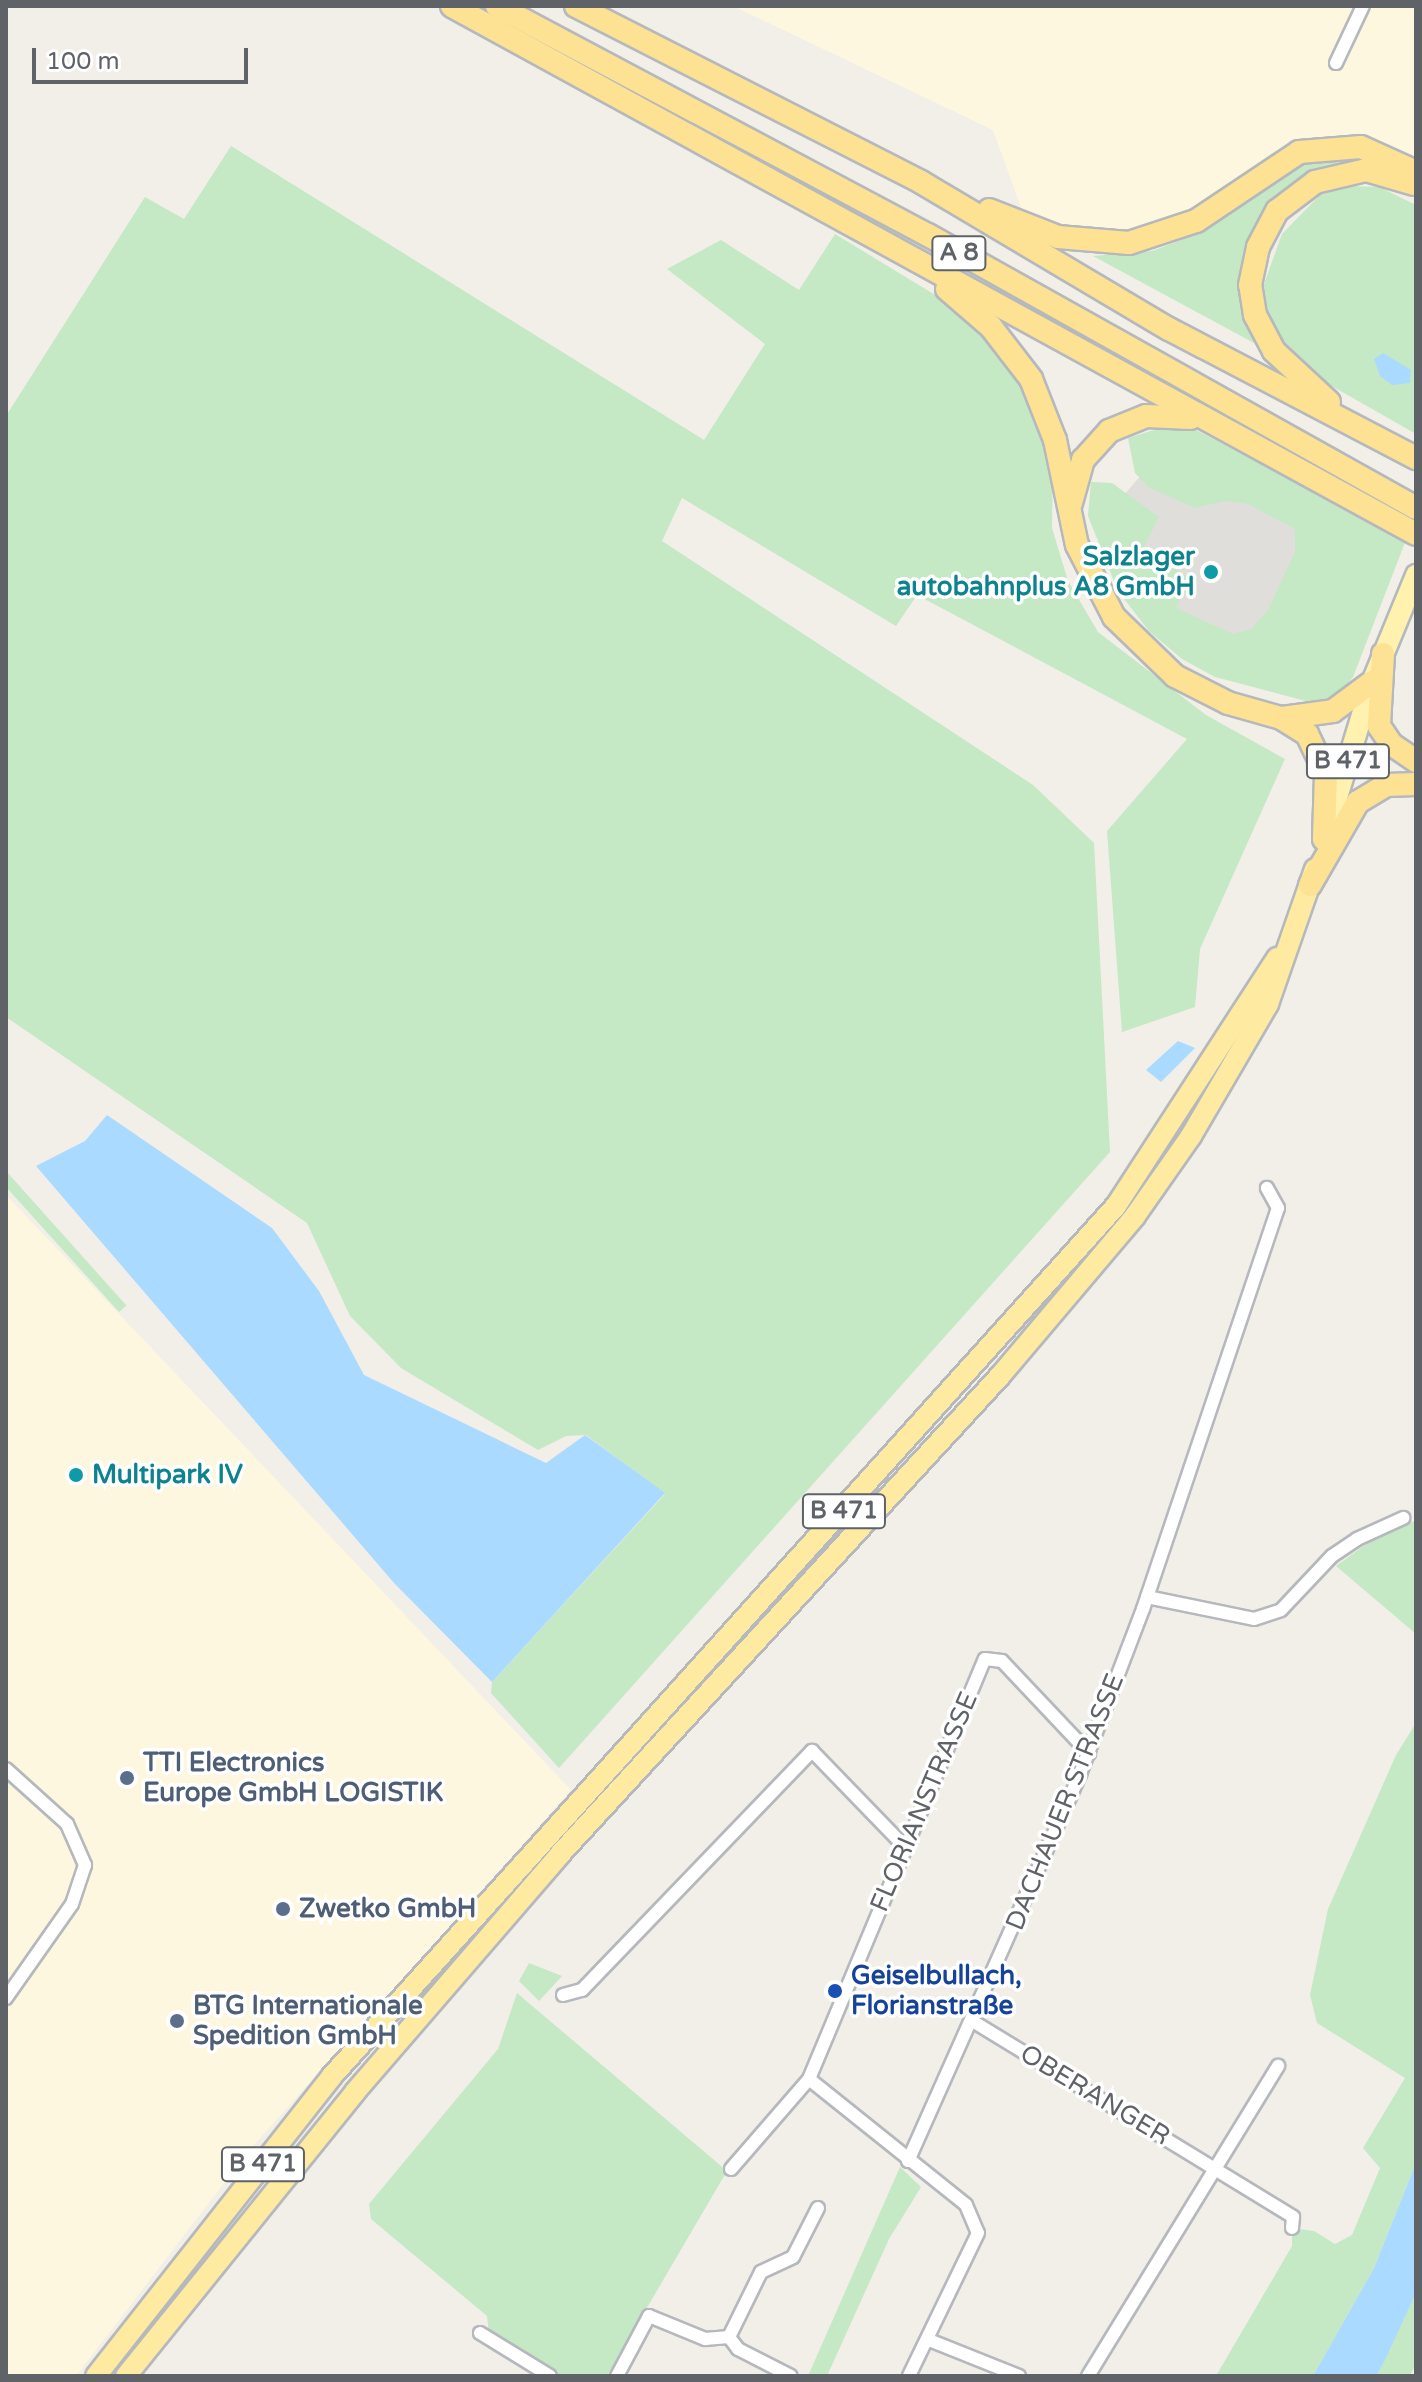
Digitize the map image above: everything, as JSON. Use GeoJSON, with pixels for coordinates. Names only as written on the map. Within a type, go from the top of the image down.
{"type":"FeatureCollection","features":[{"type":"Feature","properties":{"kind":"highway"},"geometry":{"type":"LineString","coordinates":[[452,6],[1416,534]]}},
{"type":"Feature","properties":{"kind":"highway","name":"A 8"},"geometry":{"type":"LineString","coordinates":[[497,6],[928,235],[1416,508]]}},
{"type":"Feature","properties":{"kind":"highway","name":"A 8"},"geometry":{"type":"LineString","coordinates":[[576,6],[921,182],[1169,329],[1416,458]]}},
{"type":"Feature","properties":{"kind":"highway"},"geometry":{"type":"LineString","coordinates":[[921,182],[1058,237],[1106,244],[1175,232],[1275,164],[1317,148],[1361,147],[1416,172]]}},
{"type":"Feature","properties":{"kind":"highway"},"geometry":{"type":"LineString","coordinates":[[1347,420],[1274,351],[1251,299],[1251,266],[1277,211],[1315,182],[1366,170],[1416,185]]}},
{"type":"Feature","properties":{"kind":"highway"},"geometry":{"type":"LineString","coordinates":[[896,249],[976,312],[1019,361],[1048,418],[1070,516],[1099,595],[1148,655],[1200,691],[1281,718],[1307,734],[1323,758],[1324,839]]}},
{"type":"Feature","properties":{"kind":"highway"},"geometry":{"type":"LineString","coordinates":[[1070,516],[1083,460],[1109,431],[1146,416],[1168,414],[1216,426]]}},
{"type":"Feature","properties":{"kind":"highway"},"geometry":{"type":"LineString","coordinates":[[1383,654],[1379,726],[1391,744],[1416,761]]}},
{"type":"Feature","properties":{"kind":"highway"},"geometry":{"type":"LineString","coordinates":[[1281,718],[1333,711],[1372,682]]}},
{"type":"Feature","properties":{"kind":"highway"},"geometry":{"type":"LineString","coordinates":[[1310,885],[1358,802],[1386,785],[1416,784]]}},
{"type":"Feature","properties":{"kind":"highway","name":"B 471"},"geometry":{"type":"LineString","coordinates":[[126,2376],[355,2092],[561,1853],[1000,1376],[1135,1216],[1239,1059],[1268,1004],[1324,839]]}},
{"type":"Feature","properties":{"kind":"highway","name":"B 471"},"geometry":{"type":"LineString","coordinates":[[96,2376],[332,2076],[1116,1206],[1292,935]]}},
{"type":"Feature","properties":{"kind":"main road","name":"B 471"},"geometry":{"type":"LineString","coordinates":[[1324,839],[1372,682],[1416,575]]}},
{"type":"Feature","properties":{"kind":"street"},"geometry":{"type":"LineString","coordinates":[[1336,63],[1363,6]]}},
{"type":"Feature","properties":{"kind":"street","name":"DACHAUER STRASSE"},"geometry":{"type":"LineString","coordinates":[[908,2161],[974,2022],[1089,1753],[1147,1597],[1278,1208],[1267,1188]]}},
{"type":"Feature","properties":{"kind":"street"},"geometry":{"type":"LineString","coordinates":[[1147,1597],[1254,1619],[1281,1610],[1332,1556],[1357,1539],[1403,1518]]}},
{"type":"Feature","properties":{"kind":"street","name":"FLORIANSTRASSE"},"geometry":{"type":"LineString","coordinates":[[731,2169],[809,2079],[904,1846],[985,1659],[1002,1661],[1089,1753]]}},
{"type":"Feature","properties":{"kind":"street"},"geometry":{"type":"LineString","coordinates":[[563,1995],[582,1990],[812,1751],[904,1846]]}},
{"type":"Feature","properties":{"kind":"street"},"geometry":{"type":"LineString","coordinates":[[6,1769],[67,1824],[85,1865],[72,1904],[6,1998]]}},
{"type":"Feature","properties":{"kind":"street","name":"OBERANGER"},"geometry":{"type":"LineString","coordinates":[[974,2022],[1293,2217],[1292,2228]]}},
{"type":"Feature","properties":{"kind":"street"},"geometry":{"type":"LineString","coordinates":[[1088,2376],[1278,2066]]}},
{"type":"Feature","properties":{"kind":"street"},"geometry":{"type":"LineString","coordinates":[[809,2079],[966,2205],[978,2233],[909,2376]]}},
{"type":"Feature","properties":{"kind":"street"},"geometry":{"type":"LineString","coordinates":[[729,2337],[761,2272],[793,2257],[818,2208]]}},
{"type":"Feature","properties":{"kind":"street"},"geometry":{"type":"LineString","coordinates":[[617,2376],[649,2316],[705,2339],[729,2337]]}},
{"type":"Feature","properties":{"kind":"street"},"geometry":{"type":"LineString","coordinates":[[480,2333],[550,2376]]}},
{"type":"Feature","properties":{"kind":"street"},"geometry":{"type":"LineString","coordinates":[[729,2337],[738,2349],[791,2376]]}},
{"type":"Feature","properties":{"kind":"street"},"geometry":{"type":"LineString","coordinates":[[929,2340],[1019,2376]]}},
{"type":"Feature","properties":{"kind":"shaded area"},"geometry":{"type":"Polygon","coordinates":[[[733,6],[1416,6],[1416,169],[1302,145],[1265,159],[1221,197],[1166,230],[1109,240],[1026,221],[993,130],[733,6]]]}},
{"type":"Feature","properties":{"kind":"shaded area"},"geometry":{"type":"Polygon","coordinates":[[[1168,444],[1397,562],[1348,684],[1323,701],[1220,657],[1099,524],[1168,444]]]}},
{"type":"Feature","properties":{"kind":"shaded area"},"geometry":{"type":"Polygon","coordinates":[[[6,1195],[571,1790],[251,2148],[76,2376],[6,2376],[6,1195]]]}},
{"type":"Feature","properties":{"kind":"green space"},"geometry":{"type":"Polygon","coordinates":[[[231,146],[704,440],[765,344],[667,269],[721,240],[799,290],[835,234],[950,304],[993,343],[1036,402],[1053,458],[1052,528],[1068,581],[1098,632],[1206,715],[1285,759],[1200,949],[1195,1007],[1122,1032],[1107,831],[1187,739],[917,595],[896,626],[682,498],[662,541],[1033,785],[1094,843],[1110,1152],[559,1768],[491,1693],[492,1682],[665,1494],[586,1435],[566,1436],[538,1450],[401,1368],[350,1316],[307,1223],[6,1017],[6,416],[145,197],[184,219],[231,146]]]}},
{"type":"Feature","properties":{"kind":"green space"},"geometry":{"type":"Polygon","coordinates":[[[1319,156],[1369,159],[1302,175],[1258,219],[1245,248],[1241,277],[1254,343],[1093,256],[1152,251],[1192,236],[1290,166],[1319,156]]]}},
{"type":"Feature","properties":{"kind":"green space"},"geometry":{"type":"Polygon","coordinates":[[[1348,186],[1379,187],[1416,205],[1416,434],[1295,365],[1266,314],[1264,284],[1282,234],[1320,195],[1348,186]]]}},
{"type":"Feature","properties":{"kind":"green space"},"geometry":{"type":"Polygon","coordinates":[[[1167,426],[1192,428],[1406,540],[1353,677],[1342,692],[1313,703],[1215,677],[1182,659],[1149,631],[1118,591],[1088,516],[1091,482],[1112,483],[1159,517],[1142,551],[1191,578],[1176,608],[1233,634],[1251,629],[1268,610],[1295,552],[1295,529],[1248,504],[1225,501],[1195,508],[1148,487],[1135,473],[1128,438],[1167,426]]]}},
{"type":"Feature","properties":{"kind":"green space"},"geometry":{"type":"Polygon","coordinates":[[[6,1171],[127,1305],[119,1312],[6,1187],[6,1171]]]}},
{"type":"Feature","properties":{"kind":"green space"},"geometry":{"type":"Polygon","coordinates":[[[1416,1521],[1416,1634],[1336,1566],[1391,1526],[1416,1521]]]}},
{"type":"Feature","properties":{"kind":"green space"},"geometry":{"type":"Polygon","coordinates":[[[1416,1723],[1416,2163],[1374,2268],[1313,2376],[1216,2376],[1292,2246],[1292,2228],[1314,2231],[1335,2244],[1352,2235],[1380,2168],[1363,2148],[1405,2078],[1317,2023],[1310,1995],[1328,1909],[1396,1755],[1416,1723]]]}},
{"type":"Feature","properties":{"kind":"green space"},"geometry":{"type":"Polygon","coordinates":[[[529,1963],[562,1976],[539,2001],[519,1981],[529,1963]]]}},
{"type":"Feature","properties":{"kind":"green space"},"geometry":{"type":"Polygon","coordinates":[[[517,1993],[727,2171],[607,2376],[560,2376],[489,2334],[487,2316],[371,2219],[369,2204],[498,2049],[517,1993]]]}},
{"type":"Feature","properties":{"kind":"green space"},"geometry":{"type":"Polygon","coordinates":[[[900,2167],[921,2187],[889,2239],[827,2376],[808,2376],[900,2167]]]}},
{"type":"Feature","properties":{"kind":"green space"},"geometry":{"type":"Polygon","coordinates":[[[1416,2293],[1416,2363],[1410,2376],[1376,2376],[1416,2293]]]}},
{"type":"Feature","properties":{"kind":"water"},"geometry":{"type":"Polygon","coordinates":[[[1383,353],[1411,370],[1410,383],[1392,385],[1380,376],[1374,359],[1383,353]]]}},
{"type":"Feature","properties":{"kind":"water"},"geometry":{"type":"Polygon","coordinates":[[[1178,1041],[1195,1048],[1161,1082],[1146,1070],[1178,1041]]]}},
{"type":"Feature","properties":{"kind":"water"},"geometry":{"type":"Polygon","coordinates":[[[107,1115],[272,1228],[319,1291],[364,1375],[546,1463],[585,1435],[665,1493],[492,1682],[394,1583],[36,1166],[85,1141],[107,1115]]]}},
{"type":"Feature","properties":{"kind":"water"},"geometry":{"type":"Polygon","coordinates":[[[1416,2163],[1416,2293],[1384,2362],[1376,2376],[1313,2376],[1374,2268],[1416,2163]]]}},
{"type":"Feature","properties":{"kind":"place","name":"Salzlager autobahnplus A8 GmbH"},"geometry":{"type":"Point","coordinates":[1211,572]}},
{"type":"Feature","properties":{"kind":"place","name":"Multipark IV"},"geometry":{"type":"Point","coordinates":[76,1475]}},
{"type":"Feature","properties":{"kind":"place","name":"TTI Electronics Europe GmbH LOGISTIK"},"geometry":{"type":"Point","coordinates":[127,1778]}},
{"type":"Feature","properties":{"kind":"place","name":"Zwetko GmbH"},"geometry":{"type":"Point","coordinates":[283,1909]}},
{"type":"Feature","properties":{"kind":"place","name":"Geiselbullach, Florianstraße"},"geometry":{"type":"Point","coordinates":[835,1991]}},
{"type":"Feature","properties":{"kind":"place","name":"BTG Internationale Spedition GmbH"},"geometry":{"type":"Point","coordinates":[177,2021]}}]}
